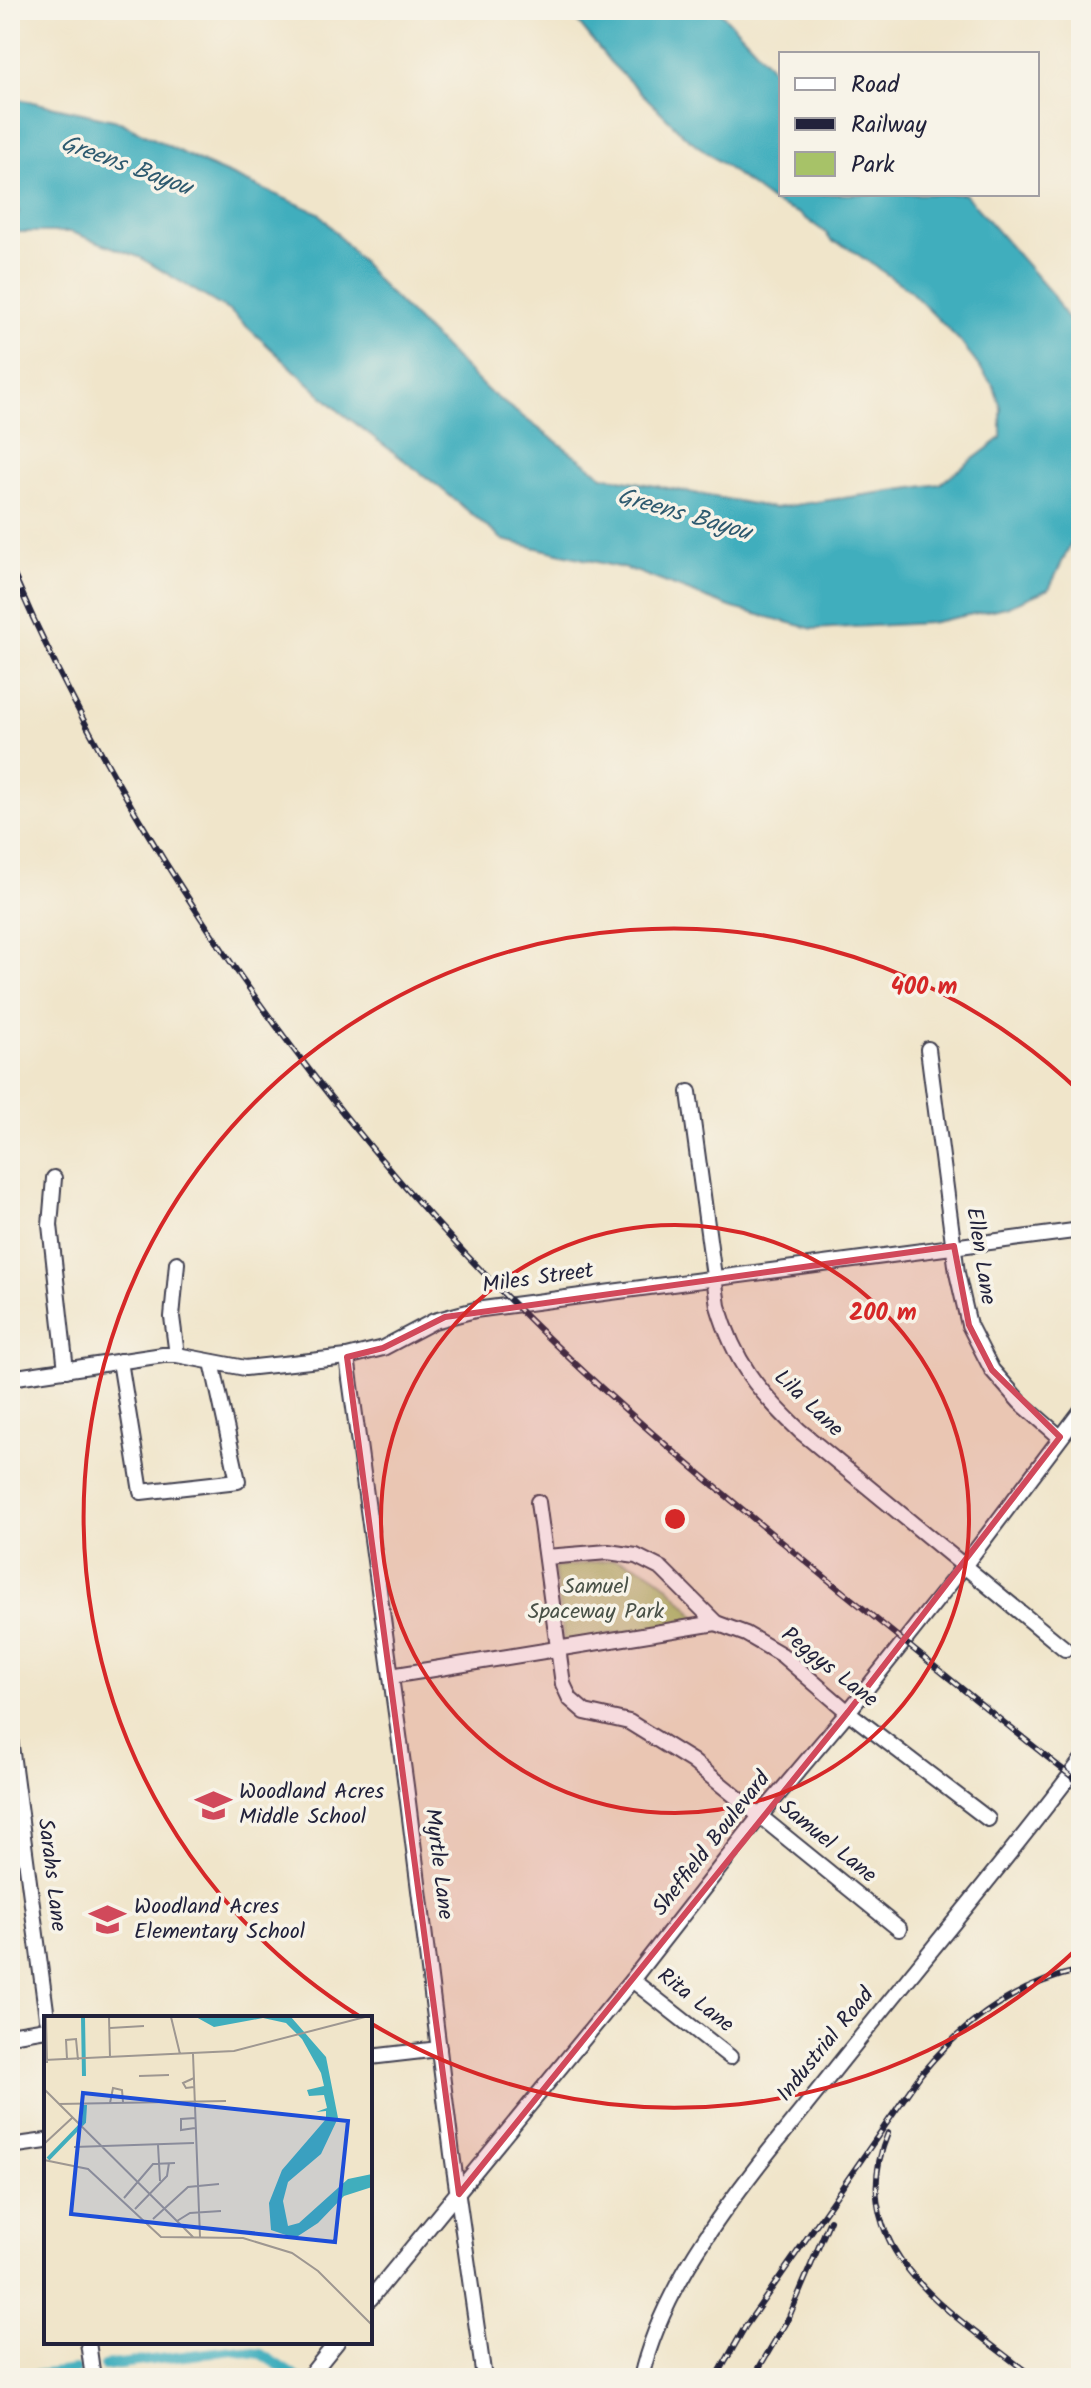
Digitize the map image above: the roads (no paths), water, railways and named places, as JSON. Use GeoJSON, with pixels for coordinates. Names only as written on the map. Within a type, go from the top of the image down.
{"type":"FeatureCollection","features":[{"type":"Feature","properties":{"kind":"street","name":"Ellen Lane"},"geometry":{"type":"LineString","coordinates":[[928,1049],[957,1273],[969,1325],[992,1370],[1020,1402],[1060,1437]]}},
{"type":"Feature","properties":{"kind":"street","name":"Lila Lane"},"geometry":{"type":"LineString","coordinates":[[689,1092],[713,1279],[726,1333],[740,1364],[768,1401],[800,1431],[1065,1649]]}},
{"type":"Feature","properties":{"kind":"street"},"geometry":{"type":"LineString","coordinates":[[54,1178],[50,1225],[66,1370]]}},
{"type":"Feature","properties":{"kind":"street","name":"Miles Street"},"geometry":{"type":"LineString","coordinates":[[10,1378],[177,1355],[245,1368],[347,1357],[383,1348],[434,1321],[459,1313],[1081,1230]]}},
{"type":"Feature","properties":{"kind":"street"},"geometry":{"type":"LineString","coordinates":[[177,1263],[172,1317],[177,1355]]}},
{"type":"Feature","properties":{"kind":"street","name":"Myrtle Lane"},"geometry":{"type":"LineString","coordinates":[[347,1357],[484,2378]]}},
{"type":"Feature","properties":{"kind":"street"},"geometry":{"type":"LineString","coordinates":[[120,1361],[141,1492],[238,1481],[212,1362]]}},
{"type":"Feature","properties":{"kind":"street","name":"Sheffield Boulevard"},"geometry":{"type":"LineString","coordinates":[[372,2297],[459,2194],[760,1816],[848,1712],[1081,1411]]}},
{"type":"Feature","properties":{"kind":"street","name":"Samuel Lane"},"geometry":{"type":"LineString","coordinates":[[538,1502],[563,1684],[570,1699],[585,1712],[629,1722],[692,1761],[899,1929]]}},
{"type":"Feature","properties":{"kind":"street","name":"Peggys Lane"},"geometry":{"type":"LineString","coordinates":[[546,1557],[608,1552],[636,1556],[662,1569],[716,1623],[746,1634],[782,1655],[848,1712],[988,1819]]}},
{"type":"Feature","properties":{"kind":"street"},"geometry":{"type":"LineString","coordinates":[[391,1676],[716,1623]]}},
{"type":"Feature","properties":{"kind":"street","name":"Sarahs Lane"},"geometry":{"type":"LineString","coordinates":[[10,1738],[47,2016]]}},
{"type":"Feature","properties":{"kind":"street","name":"Industrial Road"},"geometry":{"type":"LineString","coordinates":[[641,2378],[645,2359],[679,2278],[713,2227],[805,2106],[1081,1761]]}},
{"type":"Feature","properties":{"kind":"street","name":"Rita Lane"},"geometry":{"type":"LineString","coordinates":[[632,1980],[730,2057]]}},
{"type":"Feature","properties":{"kind":"street"},"geometry":{"type":"LineString","coordinates":[[10,2035],[44,2029]]}},
{"type":"Feature","properties":{"kind":"street"},"geometry":{"type":"LineString","coordinates":[[372,2057],[439,2049]]}},
{"type":"Feature","properties":{"kind":"street"},"geometry":{"type":"LineString","coordinates":[[10,2146],[44,2141]]}},
{"type":"Feature","properties":{"kind":"street"},"geometry":{"type":"LineString","coordinates":[[88,2344],[93,2378]]}},
{"type":"Feature","properties":{"kind":"street"},"geometry":{"type":"LineString","coordinates":[[312,2374],[335,2344]]}},
{"type":"Feature","properties":{"kind":"water","name":"Greens Bayou"},"geometry":{"type":"Polygon","coordinates":[[[568,10],[718,10],[779,75],[779,196],[967,196],[1052,294],[1081,342],[1081,523],[1049,589],[1006,607],[930,623],[813,629],[733,608],[635,571],[503,540],[339,411],[231,312],[139,257],[71,232],[12,232],[19,211],[10,203],[10,97],[118,121],[207,165],[319,213],[385,289],[488,391],[603,476],[774,508],[940,484],[1001,438],[1001,408],[994,387],[960,341],[908,289],[847,247],[831,241],[826,233],[798,213],[774,203],[685,136],[610,62],[568,10]]]}},
{"type":"Feature","properties":{"kind":"waterway"},"geometry":{"type":"LineString","coordinates":[[104,2366],[232,2350],[261,2354],[298,2378]]}},
{"type":"Feature","properties":{"kind":"waterway"},"geometry":{"type":"LineString","coordinates":[[15,2378],[76,2370]]}},
{"type":"Feature","properties":{"kind":"railway"},"geometry":{"type":"LineString","coordinates":[[10,566],[58,670],[112,773],[172,874],[307,1067],[381,1159],[458,1246],[538,1328],[612,1397],[765,1528],[1081,1784]]}},
{"type":"Feature","properties":{"kind":"railway"},"geometry":{"type":"LineString","coordinates":[[716,2378],[745,2327],[937,2055],[992,2008],[1034,1985],[1081,1970]]}},
{"type":"Feature","properties":{"kind":"railway"},"geometry":{"type":"LineString","coordinates":[[888,2133],[877,2175],[879,2213],[892,2246],[914,2276],[941,2304],[1034,2378]]}},
{"type":"Feature","properties":{"kind":"railway"},"geometry":{"type":"LineString","coordinates":[[753,2378],[789,2317],[830,2220]]}},
{"type":"Feature","properties":{"kind":"place","name":"Woodland Acres Middle School"},"geometry":{"type":"Point","coordinates":[213,1805]}},
{"type":"Feature","properties":{"kind":"place","name":"Woodland Acres Elementary School"},"geometry":{"type":"Point","coordinates":[108,1920]}},
{"type":"Feature","properties":{"kind":"park label","name":"Samuel Spaceway Park"},"geometry":{"type":"Point","coordinates":[596,1600]}}]}
